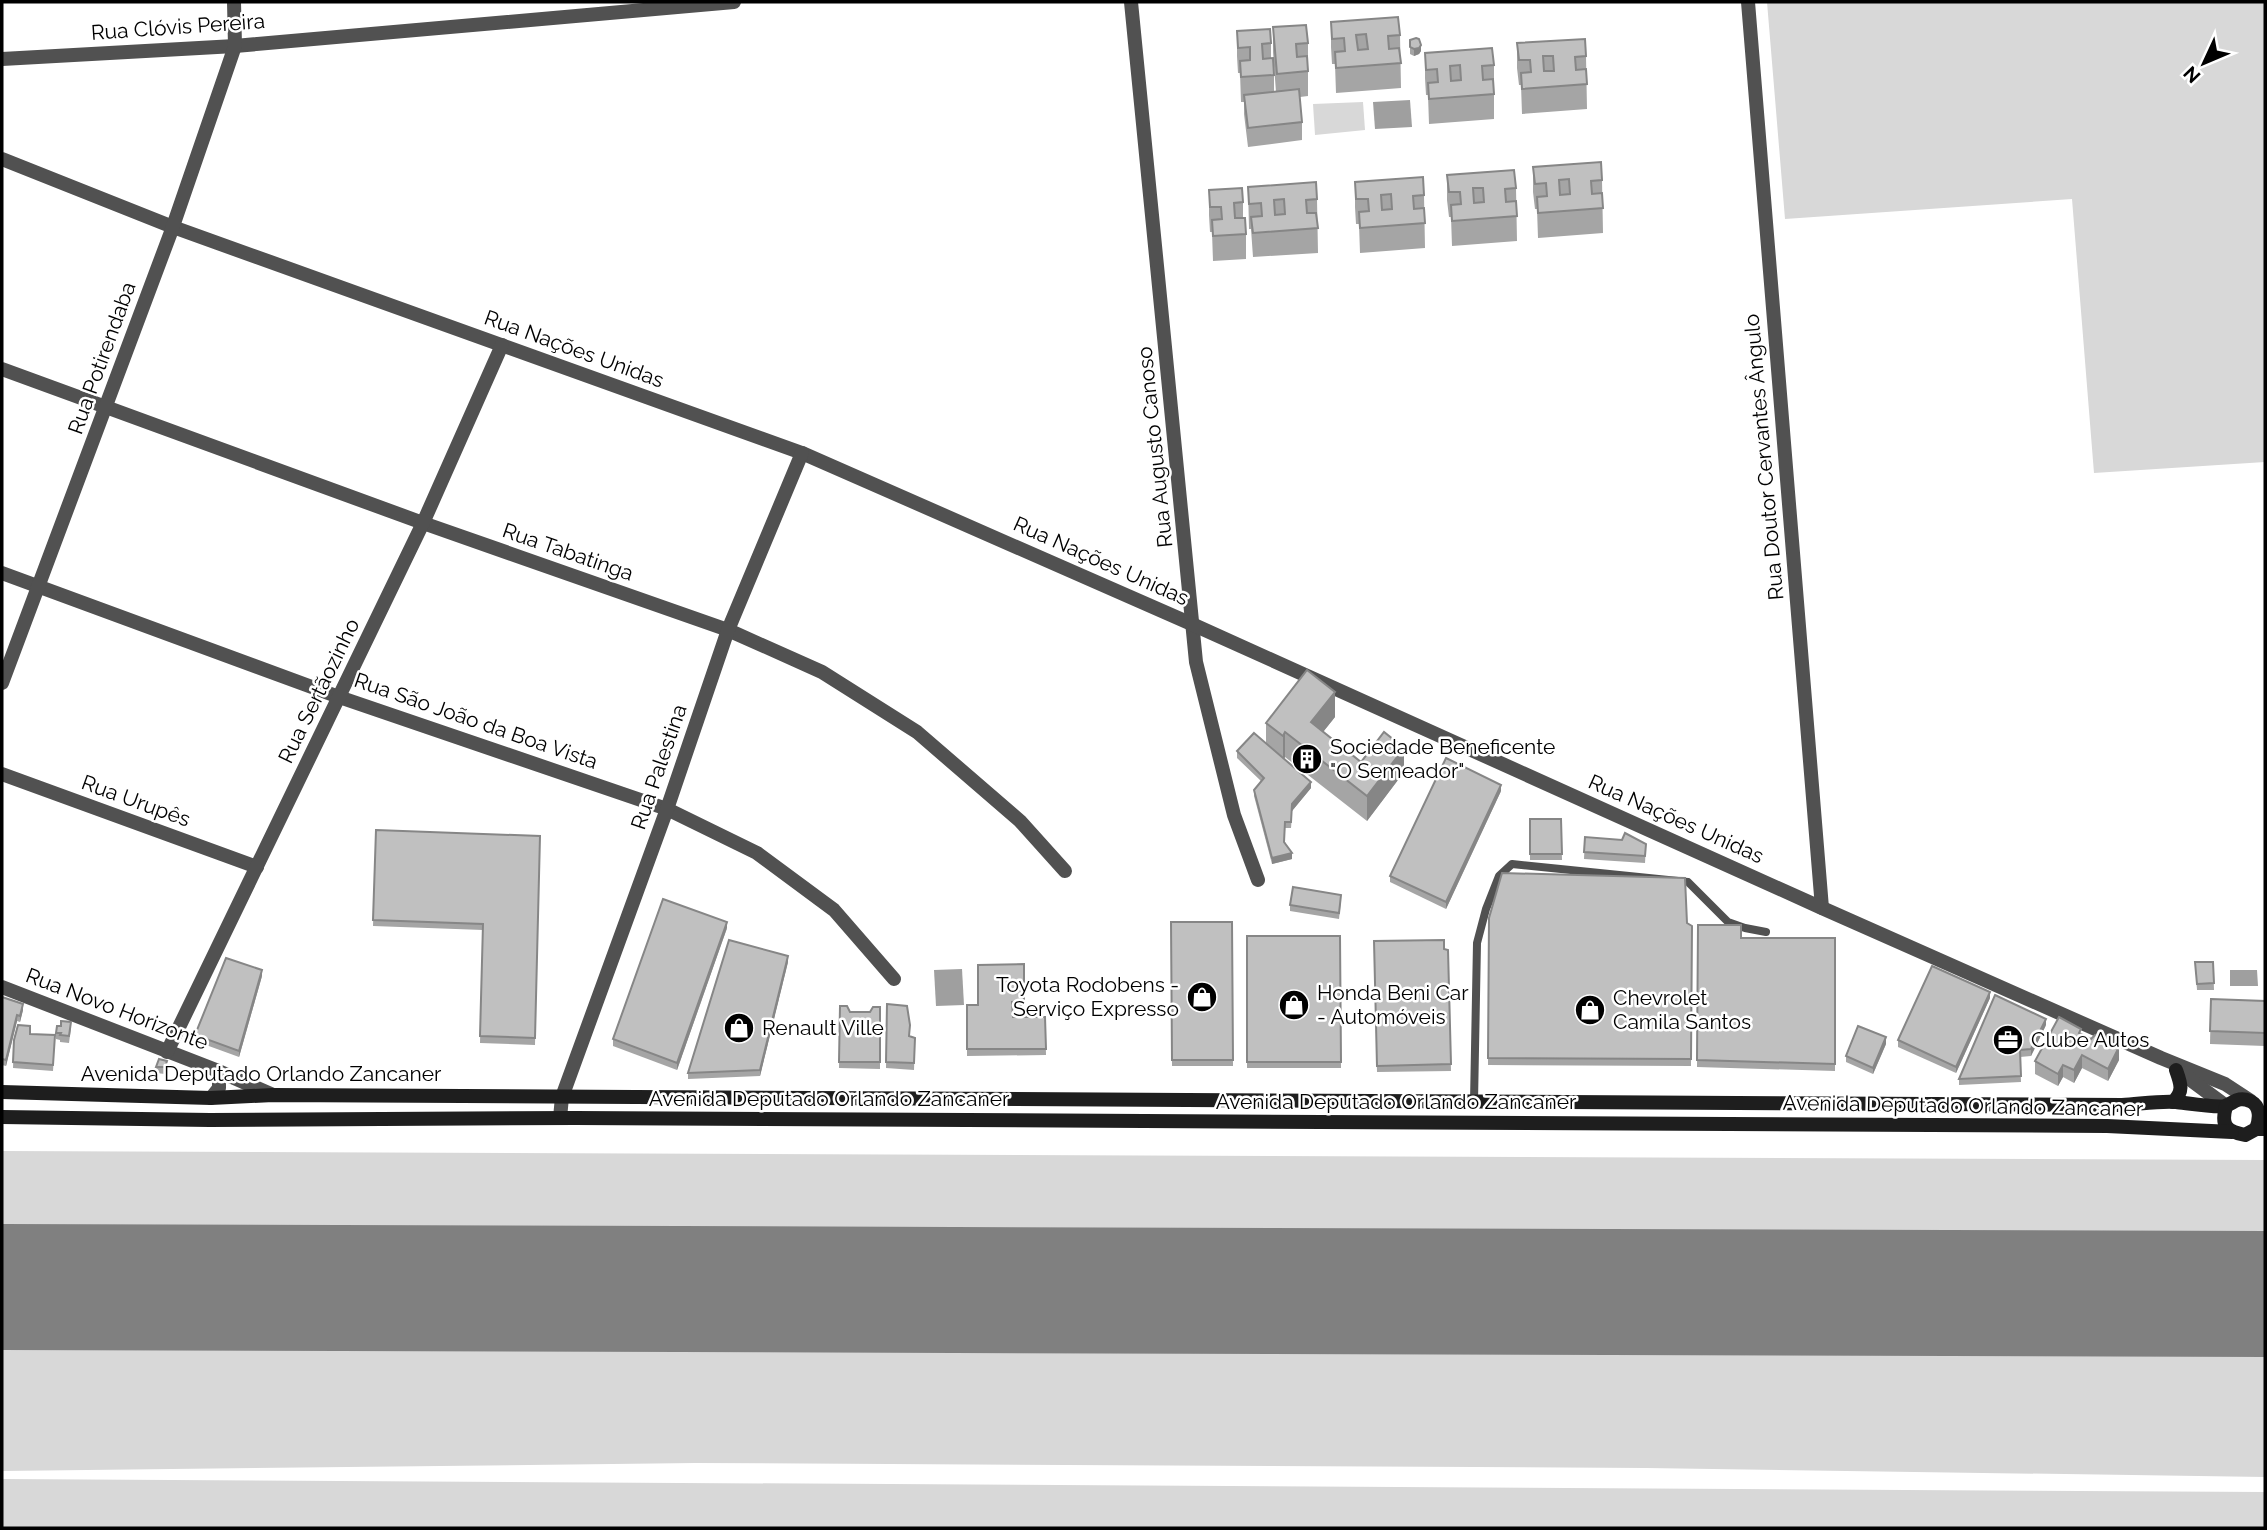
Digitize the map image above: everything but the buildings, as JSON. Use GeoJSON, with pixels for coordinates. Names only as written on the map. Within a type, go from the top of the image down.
{"type":"FeatureCollection","features":[{"type":"Feature","properties":{"kind":"main road"},"geometry":{"type":"LineString","coordinates":[[2173,1102],[2180,1096],[2182,1086],[2176,1070]]}},
{"type":"Feature","properties":{"kind":"main road","name":"Avenida Deputado Orlando Zancaner"},"geometry":{"type":"LineString","coordinates":[[2,1092],[211,1098],[619,1097],[2122,1105],[2173,1102],[2226,1106],[2236,1099],[2257,1103],[2260,1129],[2245,1135],[2232,1132],[2107,1126],[619,1118],[210,1120],[2,1117]]}},
{"type":"Feature","properties":{"kind":"main road"},"geometry":{"type":"LineString","coordinates":[[503,1097],[528,1100],[533,1107],[527,1115],[509,1118]]}},
{"type":"Feature","properties":{"kind":"main road"},"geometry":{"type":"LineString","coordinates":[[619,1097],[611,1108],[619,1118]]}},
{"type":"Feature","properties":{"kind":"main road"},"geometry":{"type":"LineString","coordinates":[[2226,1106],[2223,1117],[2232,1132]]}},
{"type":"Feature","properties":{"kind":"street"},"geometry":{"type":"LineString","coordinates":[[234,2],[235,46]]}},
{"type":"Feature","properties":{"kind":"street","name":"Rua Clóvis Pereira"},"geometry":{"type":"LineString","coordinates":[[2,59],[235,46],[734,2]]}},
{"type":"Feature","properties":{"kind":"street","name":"Rua Augusto Canoso"},"geometry":{"type":"LineString","coordinates":[[1131,2],[1196,662],[1234,815],[1258,880]]}},
{"type":"Feature","properties":{"kind":"street","name":"Rua Doutor Cervantes Ângulo"},"geometry":{"type":"LineString","coordinates":[[1748,2],[1822,908]]}},
{"type":"Feature","properties":{"kind":"street","name":"Rua Potirendaba"},"geometry":{"type":"LineString","coordinates":[[2,683],[173,227],[235,46]]}},
{"type":"Feature","properties":{"kind":"street","name":"Rua Nações Unidas"},"geometry":{"type":"LineString","coordinates":[[2,159],[173,227],[802,453],[1194,625],[1822,908],[2225,1084],[2257,1103]]}},
{"type":"Feature","properties":{"kind":"street","name":"Rua Sertãozinho"},"geometry":{"type":"LineString","coordinates":[[167,1052],[423,523],[502,345]]}},
{"type":"Feature","properties":{"kind":"street","name":"Rua Tabatinga"},"geometry":{"type":"LineString","coordinates":[[2,369],[423,523],[728,630],[822,672],[917,732],[1020,821],[1065,871]]}},
{"type":"Feature","properties":{"kind":"street","name":"Rua Palestina"},"geometry":{"type":"LineString","coordinates":[[562,1097],[667,809],[728,630],[802,453]]}},
{"type":"Feature","properties":{"kind":"street","name":"Rua São João da Boa Vista"},"geometry":{"type":"LineString","coordinates":[[2,573],[339,697],[667,809],[757,853],[834,910],[894,979]]}},
{"type":"Feature","properties":{"kind":"street","name":"Rua Urupês"},"geometry":{"type":"LineString","coordinates":[[2,774],[257,867]]}},
{"type":"Feature","properties":{"kind":"street","name":"Rua Novo Horizonte"},"geometry":{"type":"LineString","coordinates":[[3,989],[216,1070],[272,1096]]}},
{"type":"Feature","properties":{"kind":"street","name":"Rua Nações Unidas"},"geometry":{"type":"LineString","coordinates":[[2161,1058],[2226,1106]]}},
{"type":"Feature","properties":{"kind":"street","name":"Rua Novo Horizonte"},"geometry":{"type":"LineString","coordinates":[[211,1098],[219,1088],[216,1070]]}},
{"type":"Feature","properties":{"kind":"street"},"geometry":{"type":"LineString","coordinates":[[560,1118],[562,1097]]}},
{"type":"Feature","properties":{"kind":"lane"},"geometry":{"type":"LineString","coordinates":[[1474,1102],[1477,943],[1499,876],[1507,866],[1511,864],[1688,882],[1728,922],[1766,932]]}},
{"type":"Feature","properties":{"kind":"shaded area"},"geometry":{"type":"Polygon","coordinates":[[[1767,2],[2265,2],[2265,462],[2094,473],[2072,199],[1785,219],[1767,2]]]}},
{"type":"Feature","properties":{"kind":"shaded area"},"geometry":{"type":"Polygon","coordinates":[[[1410,100],[1412,127],[1375,129],[1373,102],[1410,100]]]}},
{"type":"Feature","properties":{"kind":"shaded area"},"geometry":{"type":"Polygon","coordinates":[[[1363,102],[1365,130],[1315,135],[1313,104],[1363,102]]]}},
{"type":"Feature","properties":{"kind":"shaded area"},"geometry":{"type":"Polygon","coordinates":[[[962,969],[964,1005],[936,1006],[934,970],[962,969]]]}},
{"type":"Feature","properties":{"kind":"shaded area"},"geometry":{"type":"Polygon","coordinates":[[[2230,970],[2257,970],[2258,986],[2230,986],[2230,970]]]}},
{"type":"Feature","properties":{"kind":"shaded area"},"geometry":{"type":"Polygon","coordinates":[[[2,1151],[2265,1160],[2265,1259],[2,1255],[2,1151]]]}},
{"type":"Feature","properties":{"kind":"shaded area"},"geometry":{"type":"Polygon","coordinates":[[[2,1315],[2265,1326],[2265,1477],[1646,1468],[695,1463],[2,1471],[2,1315]]]}},
{"type":"Feature","properties":{"kind":"shaded area"},"geometry":{"type":"Polygon","coordinates":[[[2,1479],[2265,1492],[2265,1528],[2,1528],[2,1479]]]}},
{"type":"Feature","properties":{"kind":"runway"},"geometry":{"type":"LineString","coordinates":[[2,1287],[2265,1294]]}},
{"type":"Feature","properties":{"kind":"place","name":"Sociedade Beneficente \"O Semeador\""},"geometry":{"type":"Point","coordinates":[1307,759]}},
{"type":"Feature","properties":{"kind":"place","name":"Toyota Rodobens - Serviço Expresso"},"geometry":{"type":"Point","coordinates":[1202,997]}},
{"type":"Feature","properties":{"kind":"place","name":"Honda Beni Car - Automóveis"},"geometry":{"type":"Point","coordinates":[1294,1005]}},
{"type":"Feature","properties":{"kind":"place","name":"Chevrolet Camila Santos"},"geometry":{"type":"Point","coordinates":[1590,1010]}},
{"type":"Feature","properties":{"kind":"place","name":"Renault Ville"},"geometry":{"type":"Point","coordinates":[739,1028]}},
{"type":"Feature","properties":{"kind":"place","name":"Clube Autos"},"geometry":{"type":"Point","coordinates":[2008,1040]}}]}
